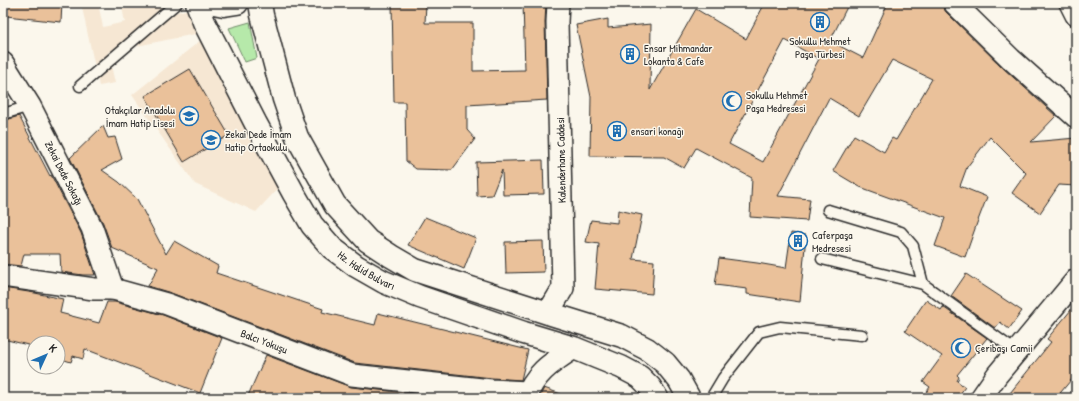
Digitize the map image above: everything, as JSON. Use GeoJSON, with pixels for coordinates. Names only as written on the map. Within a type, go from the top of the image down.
{"type":"FeatureCollection","features":[{"type":"Feature","properties":{"kind":"main road","name":"Hz. Halid Bulvarı"},"geometry":{"type":"LineString","coordinates":[[197,3],[204,22],[294,194],[312,225],[332,248],[356,266],[384,282],[420,297],[524,333],[574,348],[621,367],[640,377],[657,398]]}},
{"type":"Feature","properties":{"kind":"main road"},"geometry":{"type":"LineString","coordinates":[[214,3],[224,5],[237,3]]}},
{"type":"Feature","properties":{"kind":"main road"},"geometry":{"type":"LineString","coordinates":[[260,3],[284,99],[297,137],[335,205],[368,241],[415,270],[622,336],[647,349],[665,363],[679,380],[689,398]]}},
{"type":"Feature","properties":{"kind":"street","name":"Kalenderhane Caddesi"},"geometry":{"type":"LineString","coordinates":[[548,313],[563,288],[557,22],[558,3]]}},
{"type":"Feature","properties":{"kind":"street"},"geometry":{"type":"LineString","coordinates":[[954,3],[1011,59],[1076,117]]}},
{"type":"Feature","properties":{"kind":"street"},"geometry":{"type":"LineString","coordinates":[[1070,3],[1076,15]]}},
{"type":"Feature","properties":{"kind":"street","name":"Zekai Dede Sokağı"},"geometry":{"type":"LineString","coordinates":[[3,63],[30,106],[92,228],[113,289]]}},
{"type":"Feature","properties":{"kind":"street","name":"Balcı Yokuşu"},"geometry":{"type":"LineString","coordinates":[[3,276],[94,289],[113,289],[167,304],[352,375],[527,395]]}},
{"type":"Feature","properties":{"kind":"street"},"geometry":{"type":"LineString","coordinates":[[981,398],[997,375],[1076,280]]}},
{"type":"Feature","properties":{"kind":"street"},"geometry":{"type":"LineString","coordinates":[[527,395],[536,378],[555,361],[574,348]]}},
{"type":"Feature","properties":{"kind":"lane"},"geometry":{"type":"LineString","coordinates":[[80,86],[177,3]]}},
{"type":"Feature","properties":{"kind":"lane"},"geometry":{"type":"LineString","coordinates":[[3,114],[30,106]]}},
{"type":"Feature","properties":{"kind":"lane"},"geometry":{"type":"LineString","coordinates":[[828,210],[902,232],[913,246],[923,284]]}},
{"type":"Feature","properties":{"kind":"lane"},"geometry":{"type":"LineString","coordinates":[[822,259],[923,284],[1017,352]]}},
{"type":"Feature","properties":{"kind":"lane"},"geometry":{"type":"LineString","coordinates":[[711,398],[723,378],[759,332],[780,327],[862,335]]}},
{"type":"Feature","properties":{"kind":"shaded area","name":"Zekai Dede İmam Hatip Ortaokulu"},"geometry":{"type":"Polygon","coordinates":[[[81,3],[98,3],[103,27],[125,22],[121,3],[170,3],[173,13],[194,8],[223,61],[282,184],[256,212],[195,184],[132,95],[201,40],[200,33],[108,52],[115,83],[99,86],[81,3]]]}},
{"type":"Feature","properties":{"kind":"green space"},"geometry":{"type":"Polygon","coordinates":[[[250,22],[257,58],[245,62],[229,28],[250,22]]]}},
{"type":"Feature","properties":{"kind":"building"},"geometry":{"type":"Polygon","coordinates":[[[7,3],[62,3],[61,22],[6,16],[7,3]]]}},
{"type":"Feature","properties":{"kind":"building"},"geometry":{"type":"Polygon","coordinates":[[[392,3],[426,3],[425,23],[473,23],[473,71],[525,70],[523,3],[546,3],[547,100],[467,105],[467,130],[475,139],[452,170],[416,169],[406,161],[405,102],[394,102],[392,3]]]}},
{"type":"Feature","properties":{"kind":"building"},"geometry":{"type":"Polygon","coordinates":[[[765,3],[849,3],[830,41],[863,58],[888,3],[942,3],[946,12],[1003,68],[1056,116],[1031,142],[1076,138],[1076,186],[1059,185],[1040,213],[1012,193],[1026,173],[990,137],[967,167],[960,186],[987,197],[965,257],[935,246],[945,218],[860,187],[833,171],[854,135],[884,152],[892,138],[896,140],[932,79],[892,60],[859,116],[829,98],[778,196],[810,199],[807,221],[750,217],[752,178],[696,148],[684,168],[664,157],[590,156],[591,97],[576,25],[608,19],[608,28],[651,24],[650,90],[696,9],[746,39],[765,3]],[[785,40],[729,144],[763,162],[819,59],[785,40]]]}},
{"type":"Feature","properties":{"kind":"building"},"geometry":{"type":"Polygon","coordinates":[[[190,69],[229,135],[184,162],[145,96],[190,69]]]}},
{"type":"Feature","properties":{"kind":"building"},"geometry":{"type":"Polygon","coordinates":[[[19,116],[81,233],[95,275],[61,272],[60,254],[24,254],[21,266],[3,264],[3,121],[19,116]]]}},
{"type":"Feature","properties":{"kind":"building"},"geometry":{"type":"Polygon","coordinates":[[[103,126],[108,138],[115,137],[122,159],[102,170],[119,182],[137,199],[166,254],[174,241],[218,266],[216,273],[323,309],[322,312],[375,325],[378,313],[528,350],[521,380],[355,363],[171,293],[148,286],[158,268],[112,248],[103,223],[70,158],[103,126]]]}},
{"type":"Feature","properties":{"kind":"building"},"geometry":{"type":"Polygon","coordinates":[[[543,160],[544,194],[503,195],[502,170],[492,195],[477,196],[476,162],[543,160]]]}},
{"type":"Feature","properties":{"kind":"building"},"geometry":{"type":"Polygon","coordinates":[[[618,210],[642,215],[633,259],[654,261],[652,294],[595,289],[599,244],[586,242],[591,220],[617,223],[618,210]]]}},
{"type":"Feature","properties":{"kind":"building"},"geometry":{"type":"Polygon","coordinates":[[[425,217],[476,238],[464,269],[408,245],[425,217]]]}},
{"type":"Feature","properties":{"kind":"building"},"geometry":{"type":"Polygon","coordinates":[[[791,233],[806,235],[800,302],[747,294],[747,289],[715,285],[719,258],[786,268],[791,233]]]}},
{"type":"Feature","properties":{"kind":"building"},"geometry":{"type":"Polygon","coordinates":[[[543,241],[544,272],[506,273],[505,242],[543,241]]]}},
{"type":"Feature","properties":{"kind":"building"},"geometry":{"type":"Polygon","coordinates":[[[966,274],[1022,311],[1009,329],[1000,322],[995,328],[951,296],[966,274]]]}},
{"type":"Feature","properties":{"kind":"building"},"geometry":{"type":"Polygon","coordinates":[[[3,288],[63,299],[60,313],[99,323],[107,302],[115,302],[163,315],[222,338],[200,393],[85,349],[83,359],[73,356],[71,362],[66,360],[66,335],[26,335],[26,345],[3,339],[3,288]]]}},
{"type":"Feature","properties":{"kind":"building"},"geometry":{"type":"Polygon","coordinates":[[[926,300],[941,310],[943,307],[987,338],[957,375],[959,377],[957,381],[965,387],[957,398],[922,398],[930,387],[923,382],[942,356],[905,331],[926,300]]]}},
{"type":"Feature","properties":{"kind":"building"},"geometry":{"type":"Polygon","coordinates":[[[1076,304],[1076,374],[1056,398],[1006,398],[1051,342],[1047,339],[1076,304]]]}},
{"type":"Feature","properties":{"kind":"building"},"geometry":{"type":"Polygon","coordinates":[[[266,355],[351,387],[453,398],[247,398],[266,355]]]}},
{"type":"Feature","properties":{"kind":"building"},"geometry":{"type":"Polygon","coordinates":[[[544,388],[561,394],[561,398],[539,398],[544,388]]]}},
{"type":"Feature","properties":{"kind":"place","name":"Sokullu Mehmet Paşa Türbesi"},"geometry":{"type":"Point","coordinates":[820,22]}},
{"type":"Feature","properties":{"kind":"place","name":"Ensar Mihmandar Lokanta & Cafe"},"geometry":{"type":"Point","coordinates":[630,54]}},
{"type":"Feature","properties":{"kind":"place","name":"Sokullu Mehmet Paşa Medresesi"},"geometry":{"type":"Point","coordinates":[732,101]}},
{"type":"Feature","properties":{"kind":"place","name":"Otakçılar Anadolu İmam Hatip Lisesi"},"geometry":{"type":"Point","coordinates":[189,116]}},
{"type":"Feature","properties":{"kind":"place","name":"ensari konağı"},"geometry":{"type":"Point","coordinates":[617,131]}},
{"type":"Feature","properties":{"kind":"place","name":"Zekai Dede İmam Hatip Ortaokulu"},"geometry":{"type":"Point","coordinates":[211,140]}},
{"type":"Feature","properties":{"kind":"place","name":"Caferpaşa Medresesi"},"geometry":{"type":"Point","coordinates":[798,241]}},
{"type":"Feature","properties":{"kind":"place","name":"Çeribaşı Camii"},"geometry":{"type":"Point","coordinates":[961,348]}}]}
